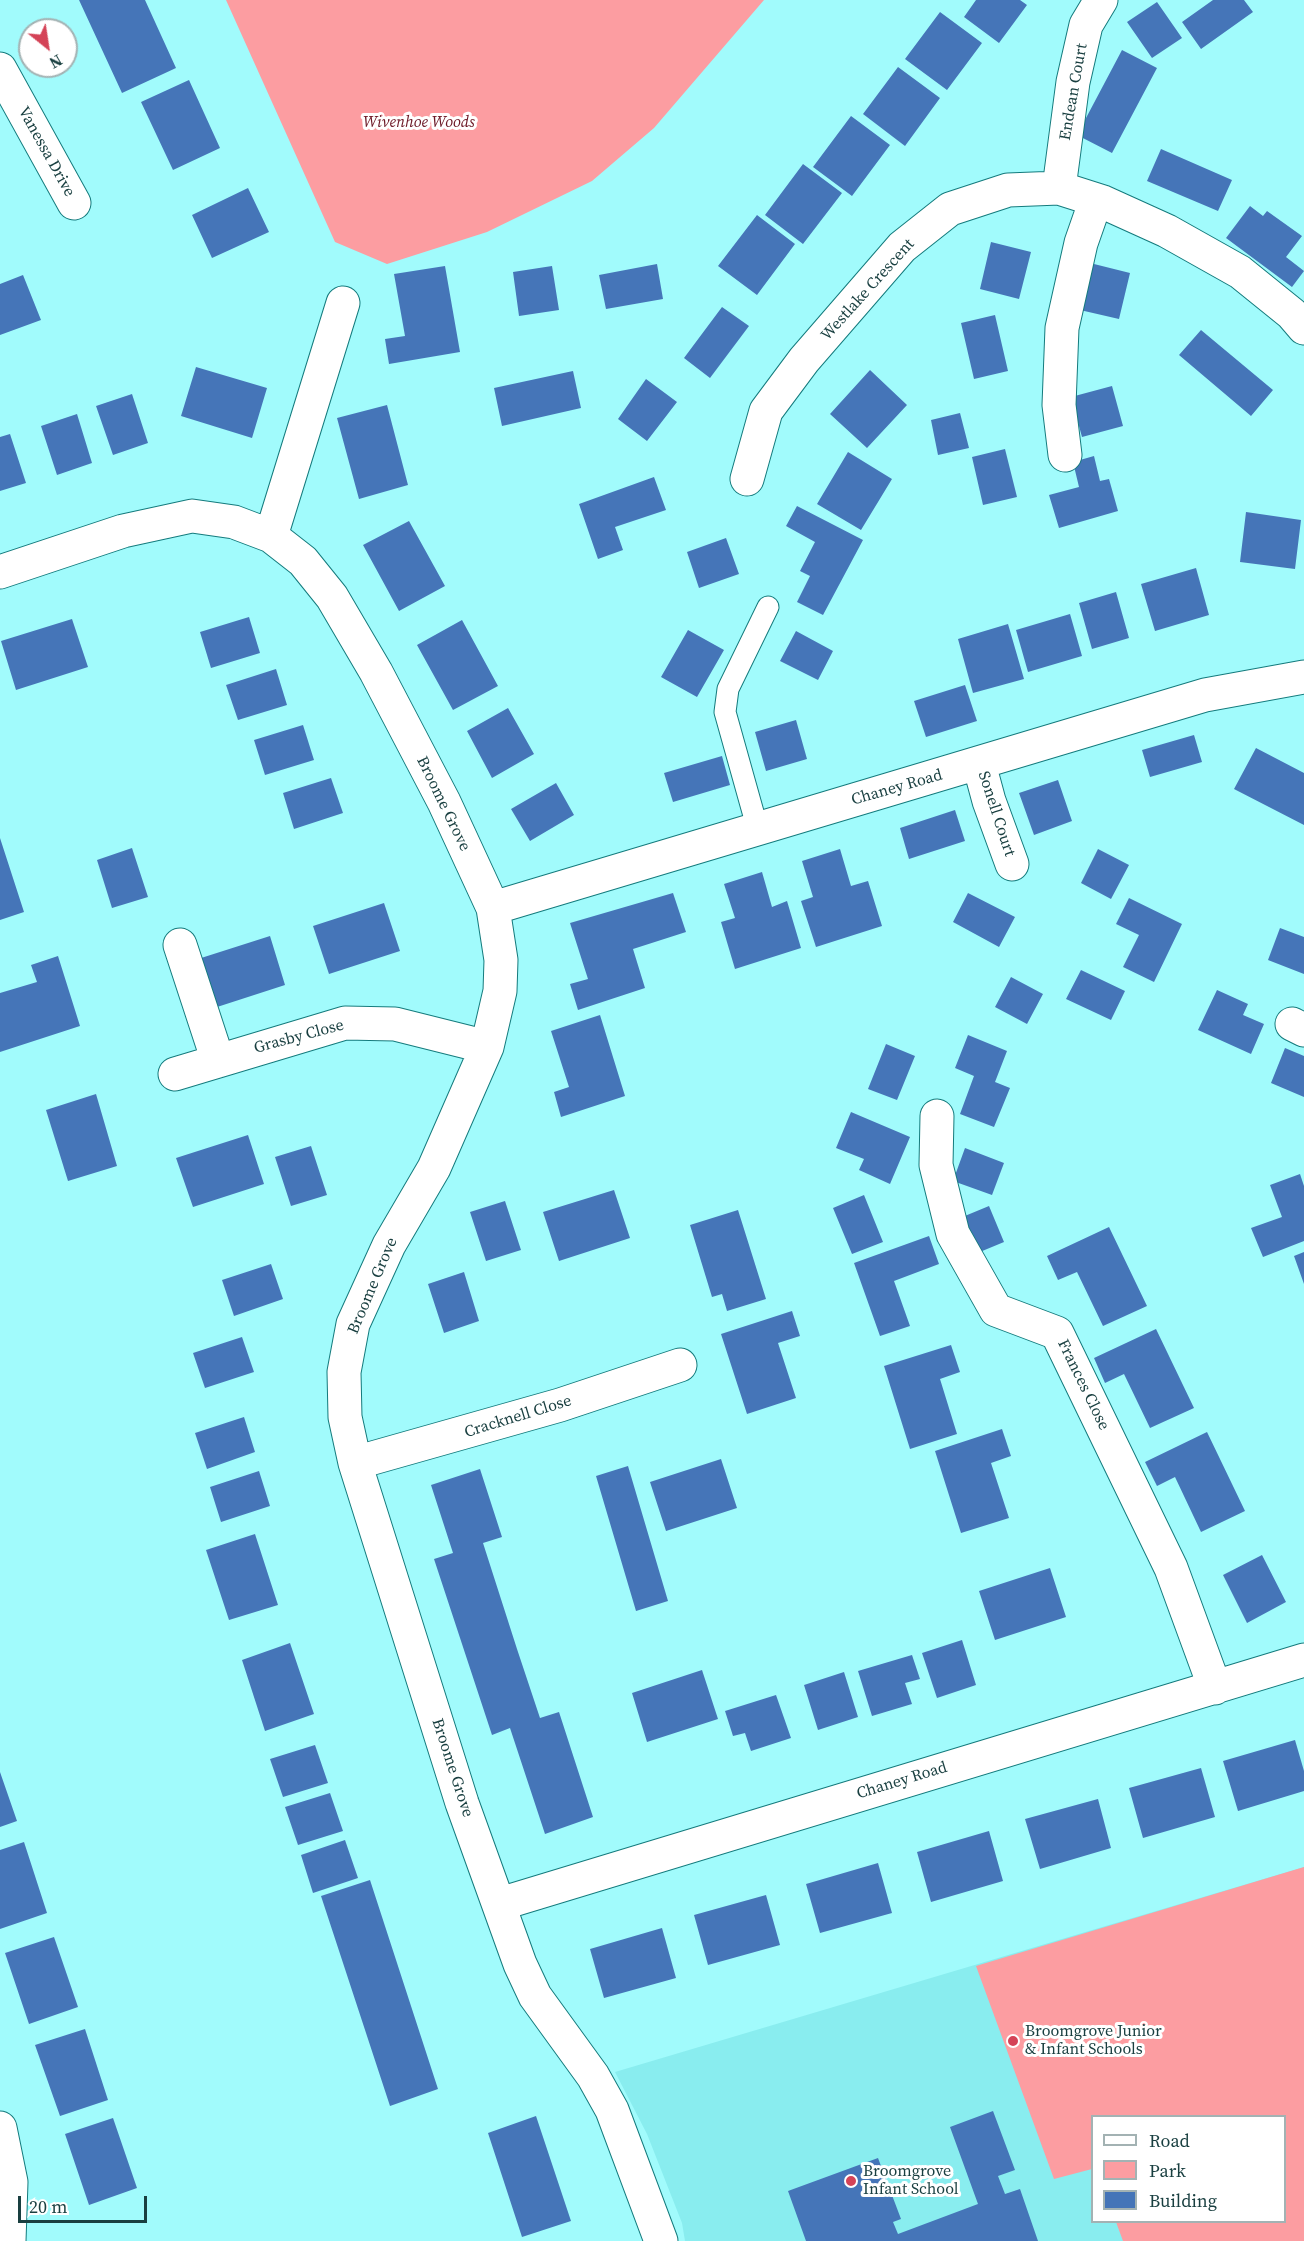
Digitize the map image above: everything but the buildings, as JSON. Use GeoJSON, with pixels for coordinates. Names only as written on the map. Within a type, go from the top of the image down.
{"type":"FeatureCollection","features":[{"type":"Feature","properties":{"kind":"street","name":"Endean Court"},"geometry":{"type":"LineString","coordinates":[[1059,188],[1073,82],[1086,25],[1101,0]]}},
{"type":"Feature","properties":{"kind":"street","name":"Vanessa Drive"},"geometry":{"type":"LineString","coordinates":[[0,69],[74,203]]}},
{"type":"Feature","properties":{"kind":"street","name":"Westlake Crescent"},"geometry":{"type":"LineString","coordinates":[[747,479],[766,411],[804,360],[902,247],[950,209],[1008,190],[1059,188],[1096,200],[1167,231],[1240,272],[1292,314],[1304,328]]}},
{"type":"Feature","properties":{"kind":"street"},"geometry":{"type":"LineString","coordinates":[[1065,455],[1059,405],[1062,328],[1081,243],[1096,200]]}},
{"type":"Feature","properties":{"kind":"street"},"geometry":{"type":"LineString","coordinates":[[271,536],[343,303]]}},
{"type":"Feature","properties":{"kind":"street","name":"Broome Grove"},"geometry":{"type":"LineString","coordinates":[[0,572],[123,531],[192,516],[234,522],[271,536],[303,561],[332,597],[376,672],[439,792],[493,908],[501,960],[500,991],[487,1047],[434,1168],[389,1245],[353,1324],[344,1372],[345,1417],[355,1463],[462,1803],[520,1964],[535,1996],[593,2076],[612,2110],[661,2241]]}},
{"type":"Feature","properties":{"kind":"street","name":"Chaney Road"},"geometry":{"type":"LineString","coordinates":[[493,908],[1205,695],[1304,677]]}},
{"type":"Feature","properties":{"kind":"street","name":"Sonell Court"},"geometry":{"type":"LineString","coordinates":[[979,764],[989,801],[1012,864]]}},
{"type":"Feature","properties":{"kind":"street"},"geometry":{"type":"LineString","coordinates":[[180,945],[218,1061]]}},
{"type":"Feature","properties":{"kind":"street","name":"Grasby Close"},"geometry":{"type":"LineString","coordinates":[[175,1074],[345,1023],[395,1024],[487,1047]]}},
{"type":"Feature","properties":{"kind":"street","name":"Frances Close"},"geometry":{"type":"LineString","coordinates":[[937,1116],[936,1165],[953,1234],[996,1310],[1057,1333],[1171,1568],[1215,1688]]}},
{"type":"Feature","properties":{"kind":"street","name":"Cracknell Close"},"geometry":{"type":"LineString","coordinates":[[355,1463],[560,1405],[680,1365]]}},
{"type":"Feature","properties":{"kind":"street","name":"Chaney Road"},"geometry":{"type":"LineString","coordinates":[[500,1904],[1304,1660]]}},
{"type":"Feature","properties":{"kind":"street"},"geometry":{"type":"LineString","coordinates":[[0,2128],[11,2182],[9,2241]]}},
{"type":"Feature","properties":{"kind":"lane"},"geometry":{"type":"LineString","coordinates":[[758,830],[725,712],[728,689],[768,607]]}},
{"type":"Feature","properties":{"kind":"shaded area","name":"Broomgrove Junior & Infant Schools"},"geometry":{"type":"Polygon","coordinates":[[[1304,1867],[1304,2241],[685,2241],[682,2223],[647,2134],[615,2072],[1304,1867]]]}},
{"type":"Feature","properties":{"kind":"green space","name":"Wivenhoe Woods"},"geometry":{"type":"Polygon","coordinates":[[[226,0],[764,0],[654,128],[592,181],[487,232],[387,264],[335,242],[226,0]]]}},
{"type":"Feature","properties":{"kind":"green space"},"geometry":{"type":"Polygon","coordinates":[[[1304,1867],[1304,2241],[1123,2241],[1116,2223],[1286,2223],[1286,2115],[1091,2115],[1091,2169],[1054,2179],[976,1966],[1304,1867]]]}},
{"type":"Feature","properties":{"kind":"place","name":"Broomgrove Junior & Infant Schools"},"geometry":{"type":"Point","coordinates":[1013,2041]}},
{"type":"Feature","properties":{"kind":"place","name":"Broomgrove Infant School"},"geometry":{"type":"Point","coordinates":[851,2181]}}]}
